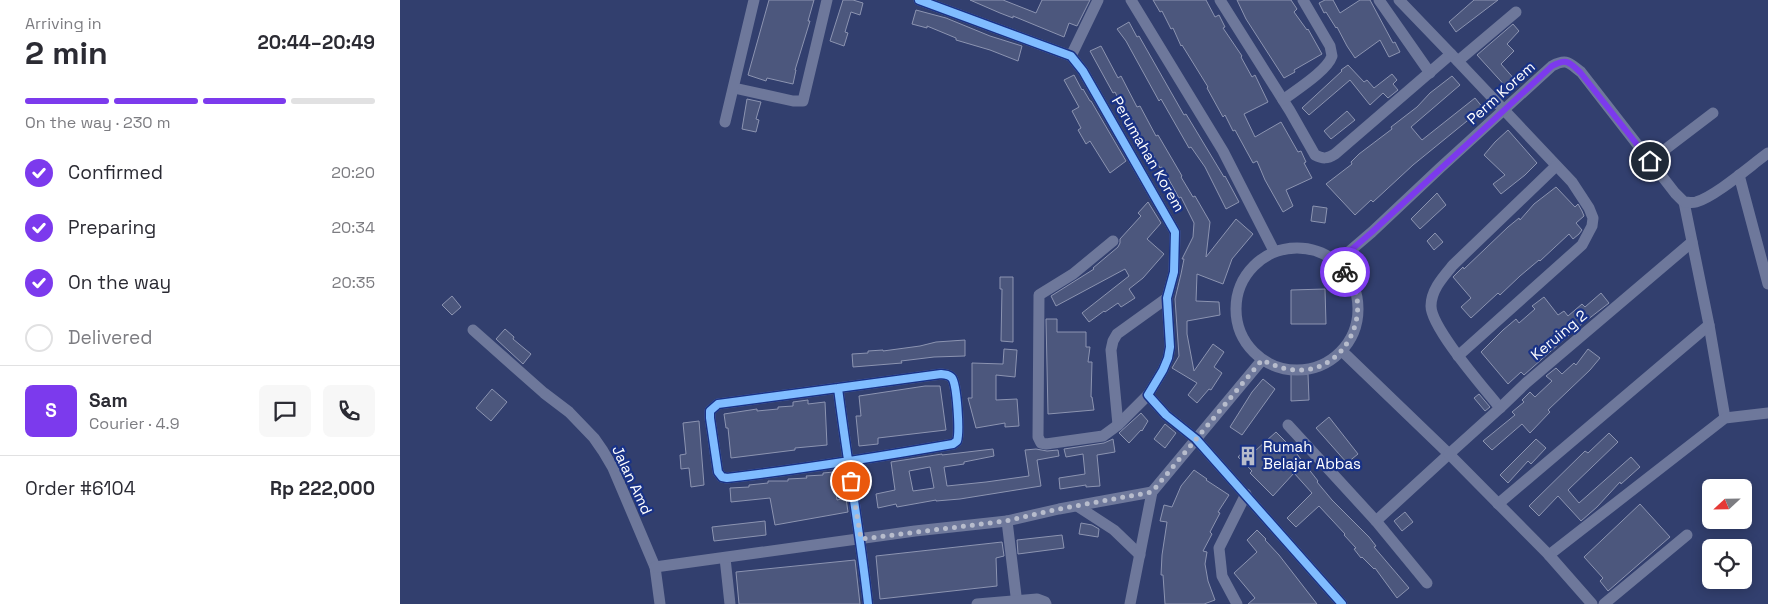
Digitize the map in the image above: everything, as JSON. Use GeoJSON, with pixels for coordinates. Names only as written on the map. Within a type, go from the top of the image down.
{"type":"FeatureCollection","features":[{"type":"Feature","properties":{"kind":"street"},"geometry":{"type":"LineString","coordinates":[[726,122],[754,0]]}},
{"type":"Feature","properties":{"kind":"street"},"geometry":{"type":"LineString","coordinates":[[734,88],[792,101],[803,101],[827,0]]}},
{"type":"Feature","properties":{"kind":"street"},"geometry":{"type":"LineString","coordinates":[[919,0],[1071,56],[1098,0]]}},
{"type":"Feature","properties":{"kind":"street"},"geometry":{"type":"LineString","coordinates":[[1131,0],[1224,151],[1274,251]]}},
{"type":"Feature","properties":{"kind":"street"},"geometry":{"type":"LineString","coordinates":[[1220,0],[1283,100],[1315,156],[1322,159],[1330,158],[1430,73],[1516,12]]}},
{"type":"Feature","properties":{"kind":"street"},"geometry":{"type":"LineString","coordinates":[[1283,100],[1324,68],[1332,56],[1330,46],[1304,0]]}},
{"type":"Feature","properties":{"kind":"street"},"geometry":{"type":"LineString","coordinates":[[1379,0],[1430,73]]}},
{"type":"Feature","properties":{"kind":"street"},"geometry":{"type":"LineString","coordinates":[[1403,1],[1572,182],[1589,208],[1593,218],[1592,226],[1582,245],[1458,356]]}},
{"type":"Feature","properties":{"kind":"street","name":"Perumahan Korem"},"geometry":{"type":"LineString","coordinates":[[1071,56],[1084,71],[1175,232],[1174,272],[1168,298],[1170,347],[1168,358],[1148,396],[1118,425],[1103,436],[1046,444],[1041,443],[1038,437],[1039,295],[1074,274],[1113,241]]}},
{"type":"Feature","properties":{"kind":"street","name":"Perm Korem"},"geometry":{"type":"LineString","coordinates":[[1337,262],[1552,66],[1561,61],[1569,62],[1580,72],[1684,202]]}},
{"type":"Feature","properties":{"kind":"street"},"geometry":{"type":"LineString","coordinates":[[1650,161],[1713,113]]}},
{"type":"Feature","properties":{"kind":"street"},"geometry":{"type":"LineString","coordinates":[[1725,418],[1709,325],[1684,202],[1693,203],[1701,200],[1768,153]]}},
{"type":"Feature","properties":{"kind":"street"},"geometry":{"type":"LineString","coordinates":[[1500,408],[1458,356],[1433,318],[1431,305],[1438,282],[1452,265],[1556,166]]}},
{"type":"Feature","properties":{"kind":"street"},"geometry":{"type":"LineString","coordinates":[[1739,175],[1768,284]]}},
{"type":"Feature","properties":{"kind":"street","name":"Keruing 2"},"geometry":{"type":"LineString","coordinates":[[1376,521],[1526,383],[1692,242]]}},
{"type":"Feature","properties":{"kind":"street"},"geometry":{"type":"LineString","coordinates":[[1296,247],[1318,251],[1337,262],[1350,277],[1357,296],[1358,316],[1352,335],[1342,352],[1324,364],[1303,370],[1282,369],[1262,360],[1246,344],[1237,324],[1236,302],[1242,280],[1255,263],[1274,251],[1296,247]]}},
{"type":"Feature","properties":{"kind":"street"},"geometry":{"type":"LineString","coordinates":[[1118,425],[1111,350],[1113,340],[1117,334],[1168,298]]}},
{"type":"Feature","properties":{"kind":"street"},"geometry":{"type":"LineString","coordinates":[[1498,504],[1709,325]]}},
{"type":"Feature","properties":{"kind":"street","name":"Jalan Amd"},"geometry":{"type":"LineString","coordinates":[[473,330],[544,393],[569,412],[594,438],[613,468],[655,567],[660,604]]}},
{"type":"Feature","properties":{"kind":"street"},"geometry":{"type":"LineString","coordinates":[[1342,352],[1549,555],[1592,604]]}},
{"type":"Feature","properties":{"kind":"street"},"geometry":{"type":"LineString","coordinates":[[1130,604],[1152,492],[1262,360]]}},
{"type":"Feature","properties":{"kind":"street"},"geometry":{"type":"LineString","coordinates":[[941,374],[949,375],[954,380],[959,436],[957,441],[953,444],[847,462],[789,471],[728,478],[722,477],[718,472],[710,411],[713,407],[723,404],[941,374]]}},
{"type":"Feature","properties":{"kind":"street"},"geometry":{"type":"LineString","coordinates":[[838,388],[847,462],[861,539],[868,604]]}},
{"type":"Feature","properties":{"kind":"street"},"geometry":{"type":"LineString","coordinates":[[1148,396],[1166,415],[1196,439],[1342,604]]}},
{"type":"Feature","properties":{"kind":"street"},"geometry":{"type":"LineString","coordinates":[[1549,555],[1725,418],[1768,413]]}},
{"type":"Feature","properties":{"kind":"street"},"geometry":{"type":"LineString","coordinates":[[1288,425],[1376,521],[1427,583]]}},
{"type":"Feature","properties":{"kind":"street"},"geometry":{"type":"LineString","coordinates":[[655,567],[1006,521],[1152,492]]}},
{"type":"Feature","properties":{"kind":"street"},"geometry":{"type":"LineString","coordinates":[[1237,604],[1222,576],[1220,548],[1246,494]]}},
{"type":"Feature","properties":{"kind":"street"},"geometry":{"type":"LineString","coordinates":[[1077,506],[1114,530],[1140,555]]}},
{"type":"Feature","properties":{"kind":"street"},"geometry":{"type":"LineString","coordinates":[[1006,521],[1017,602]]}},
{"type":"Feature","properties":{"kind":"street"},"geometry":{"type":"LineString","coordinates":[[1604,604],[1687,535]]}},
{"type":"Feature","properties":{"kind":"street"},"geometry":{"type":"LineString","coordinates":[[726,558],[730,604]]}},
{"type":"Feature","properties":{"kind":"street"},"geometry":{"type":"LineString","coordinates":[[977,604],[1037,599],[1046,604]]}},
{"type":"Feature","properties":{"kind":"building"},"geometry":{"type":"Polygon","coordinates":[[[769,0],[814,0],[793,84],[767,78],[766,81],[748,75],[769,0]]]}},
{"type":"Feature","properties":{"kind":"building"},"geometry":{"type":"Polygon","coordinates":[[[843,0],[863,3],[860,15],[851,12],[845,32],[848,33],[844,46],[830,41],[843,0]]]}},
{"type":"Feature","properties":{"kind":"building"},"geometry":{"type":"Polygon","coordinates":[[[970,0],[1003,0],[1036,13],[1042,0],[1090,0],[1077,26],[1069,23],[1064,37],[970,0]]]}},
{"type":"Feature","properties":{"kind":"building"},"geometry":{"type":"Polygon","coordinates":[[[1153,0],[1206,0],[1215,17],[1219,15],[1225,27],[1223,28],[1242,56],[1252,77],[1255,75],[1268,102],[1244,114],[1255,137],[1281,122],[1298,152],[1301,151],[1306,162],[1304,163],[1312,178],[1286,190],[1293,206],[1283,212],[1265,180],[1257,161],[1253,163],[1235,130],[1233,131],[1225,115],[1223,117],[1208,87],[1181,46],[1173,28],[1171,29],[1162,11],[1160,12],[1153,0]]]}},
{"type":"Feature","properties":{"kind":"building"},"geometry":{"type":"Polygon","coordinates":[[[1237,0],[1291,0],[1297,9],[1294,12],[1308,29],[1322,54],[1284,78],[1246,19],[1237,0]]]}},
{"type":"Feature","properties":{"kind":"building"},"geometry":{"type":"Polygon","coordinates":[[[1325,0],[1333,0],[1340,13],[1360,0],[1370,0],[1393,43],[1395,42],[1400,52],[1389,57],[1380,40],[1355,58],[1337,27],[1326,12],[1324,13],[1319,3],[1325,0]]]}},
{"type":"Feature","properties":{"kind":"building"},"geometry":{"type":"Polygon","coordinates":[[[1474,0],[1498,0],[1456,32],[1449,22],[1474,0]]]}},
{"type":"Feature","properties":{"kind":"building"},"geometry":{"type":"Polygon","coordinates":[[[916,10],[946,18],[990,36],[1022,46],[1018,61],[956,40],[956,38],[927,26],[927,28],[912,24],[916,10]]]}},
{"type":"Feature","properties":{"kind":"building"},"geometry":{"type":"Polygon","coordinates":[[[1129,22],[1184,115],[1186,114],[1225,176],[1239,202],[1226,209],[1205,167],[1191,147],[1189,148],[1161,99],[1159,101],[1126,41],[1117,29],[1129,22]]]}},
{"type":"Feature","properties":{"kind":"building"},"geometry":{"type":"Polygon","coordinates":[[[1513,24],[1519,31],[1507,44],[1514,51],[1501,64],[1516,81],[1508,89],[1477,55],[1513,24]]]}},
{"type":"Feature","properties":{"kind":"building"},"geometry":{"type":"Polygon","coordinates":[[[1101,46],[1118,78],[1121,76],[1137,107],[1140,106],[1156,136],[1158,135],[1181,177],[1210,222],[1206,257],[1236,219],[1253,234],[1232,259],[1223,284],[1197,274],[1196,301],[1219,302],[1220,315],[1187,321],[1187,334],[1194,371],[1213,344],[1224,352],[1214,367],[1222,373],[1211,390],[1209,389],[1197,403],[1188,395],[1197,383],[1172,368],[1179,356],[1175,299],[1184,259],[1182,259],[1193,237],[1194,223],[1181,197],[1179,198],[1162,167],[1160,168],[1152,153],[1150,153],[1125,107],[1123,108],[1115,92],[1113,93],[1090,51],[1101,46]]]}},
{"type":"Feature","properties":{"kind":"building"},"geometry":{"type":"Polygon","coordinates":[[[1348,65],[1364,82],[1367,80],[1374,88],[1392,74],[1397,80],[1393,84],[1398,90],[1388,98],[1383,93],[1370,105],[1350,80],[1309,115],[1302,108],[1348,65]]]}},
{"type":"Feature","properties":{"kind":"building"},"geometry":{"type":"Polygon","coordinates":[[[1074,75],[1126,161],[1110,173],[1090,141],[1086,144],[1078,130],[1081,128],[1072,111],[1079,107],[1064,80],[1074,75]]]}},
{"type":"Feature","properties":{"kind":"building"},"geometry":{"type":"Polygon","coordinates":[[[1452,76],[1460,85],[1411,127],[1422,140],[1475,98],[1483,108],[1413,165],[1373,202],[1371,200],[1355,215],[1326,184],[1352,164],[1351,162],[1359,154],[1392,129],[1391,127],[1452,76]]]}},
{"type":"Feature","properties":{"kind":"building"},"geometry":{"type":"Polygon","coordinates":[[[747,99],[761,102],[756,119],[759,120],[756,132],[742,129],[747,99]]]}},
{"type":"Feature","properties":{"kind":"building"},"geometry":{"type":"Polygon","coordinates":[[[1347,111],[1355,120],[1331,139],[1324,131],[1347,111]]]}},
{"type":"Feature","properties":{"kind":"building"},"geometry":{"type":"Polygon","coordinates":[[[1508,130],[1537,163],[1501,194],[1493,184],[1505,175],[1484,155],[1508,130]]]}},
{"type":"Feature","properties":{"kind":"building"},"geometry":{"type":"Polygon","coordinates":[[[1556,187],[1575,207],[1578,204],[1584,216],[1576,223],[1582,230],[1573,239],[1569,234],[1540,261],[1520,276],[1500,295],[1498,293],[1471,318],[1461,307],[1471,298],[1453,277],[1508,227],[1519,218],[1520,220],[1534,204],[1556,187]]]}},
{"type":"Feature","properties":{"kind":"building"},"geometry":{"type":"Polygon","coordinates":[[[1437,193],[1446,205],[1420,229],[1411,219],[1437,193]]]}},
{"type":"Feature","properties":{"kind":"building"},"geometry":{"type":"Polygon","coordinates":[[[1148,202],[1161,223],[1147,239],[1164,254],[1143,278],[1129,289],[1135,298],[1121,307],[1118,303],[1089,322],[1082,313],[1129,276],[1125,269],[1056,306],[1051,296],[1094,269],[1118,247],[1120,239],[1141,216],[1138,213],[1148,202]]]}},
{"type":"Feature","properties":{"kind":"building"},"geometry":{"type":"Polygon","coordinates":[[[1313,206],[1327,208],[1325,223],[1311,221],[1313,206]]]}},
{"type":"Feature","properties":{"kind":"building"},"geometry":{"type":"Polygon","coordinates":[[[1435,233],[1443,242],[1434,250],[1427,241],[1435,233]]]}},
{"type":"Feature","properties":{"kind":"building"},"geometry":{"type":"Polygon","coordinates":[[[1000,277],[1013,277],[1013,342],[1001,341],[1002,289],[1000,289],[1000,277]]]}},
{"type":"Feature","properties":{"kind":"building"},"geometry":{"type":"Polygon","coordinates":[[[1325,289],[1326,324],[1291,324],[1291,290],[1325,289]]]}},
{"type":"Feature","properties":{"kind":"building"},"geometry":{"type":"Polygon","coordinates":[[[1601,293],[1609,303],[1578,327],[1524,375],[1521,372],[1508,384],[1481,352],[1516,319],[1519,323],[1535,309],[1532,306],[1544,297],[1558,315],[1564,311],[1568,316],[1582,304],[1585,307],[1601,293]]]}},
{"type":"Feature","properties":{"kind":"building"},"geometry":{"type":"Polygon","coordinates":[[[452,296],[461,307],[452,315],[442,305],[452,296]]]}},
{"type":"Feature","properties":{"kind":"building"},"geometry":{"type":"Polygon","coordinates":[[[1046,319],[1057,319],[1057,332],[1086,332],[1086,347],[1090,347],[1088,362],[1092,362],[1091,397],[1094,410],[1048,414],[1046,319]]]}},
{"type":"Feature","properties":{"kind":"building"},"geometry":{"type":"Polygon","coordinates":[[[505,329],[514,337],[513,339],[531,354],[523,364],[496,339],[505,329]]]}},
{"type":"Feature","properties":{"kind":"building"},"geometry":{"type":"Polygon","coordinates":[[[965,340],[965,356],[934,357],[901,361],[902,363],[853,367],[852,354],[920,346],[936,342],[965,340]]]}},
{"type":"Feature","properties":{"kind":"building"},"geometry":{"type":"Polygon","coordinates":[[[1004,349],[1017,350],[1015,377],[996,375],[996,400],[1017,399],[1019,426],[1005,427],[1005,423],[976,428],[968,398],[972,398],[972,363],[1003,364],[1004,349]]]}},
{"type":"Feature","properties":{"kind":"building"},"geometry":{"type":"Polygon","coordinates":[[[1588,349],[1600,358],[1548,410],[1550,412],[1530,433],[1522,424],[1492,450],[1483,441],[1515,415],[1512,412],[1524,402],[1522,400],[1530,392],[1535,397],[1552,381],[1546,376],[1556,368],[1562,374],[1574,363],[1576,365],[1588,349]]]}},
{"type":"Feature","properties":{"kind":"building"},"geometry":{"type":"Polygon","coordinates":[[[1291,374],[1308,374],[1309,400],[1291,401],[1291,374]]]}},
{"type":"Feature","properties":{"kind":"building"},"geometry":{"type":"Polygon","coordinates":[[[1263,379],[1275,389],[1242,435],[1230,427],[1252,392],[1263,379]]]}},
{"type":"Feature","properties":{"kind":"building"},"geometry":{"type":"Polygon","coordinates":[[[925,386],[940,386],[946,430],[878,438],[878,444],[859,446],[856,416],[861,416],[859,396],[925,386]]]}},
{"type":"Feature","properties":{"kind":"building"},"geometry":{"type":"Polygon","coordinates":[[[492,389],[507,402],[491,421],[476,408],[492,389]]]}},
{"type":"Feature","properties":{"kind":"building"},"geometry":{"type":"Polygon","coordinates":[[[1479,394],[1490,407],[1485,411],[1474,398],[1479,394]]]}},
{"type":"Feature","properties":{"kind":"building"},"geometry":{"type":"Polygon","coordinates":[[[808,400],[808,404],[825,402],[827,445],[731,458],[728,428],[726,428],[724,414],[757,409],[757,411],[778,409],[778,407],[793,406],[793,402],[808,400]]]}},
{"type":"Feature","properties":{"kind":"building"},"geometry":{"type":"Polygon","coordinates":[[[1141,413],[1148,421],[1142,431],[1129,443],[1119,433],[1141,413]]]}},
{"type":"Feature","properties":{"kind":"building"},"geometry":{"type":"Polygon","coordinates":[[[1329,417],[1358,454],[1347,463],[1316,428],[1329,417]]]}},
{"type":"Feature","properties":{"kind":"building"},"geometry":{"type":"Polygon","coordinates":[[[699,421],[704,485],[691,487],[689,468],[681,469],[680,455],[686,454],[683,423],[699,421]]]}},
{"type":"Feature","properties":{"kind":"building"},"geometry":{"type":"Polygon","coordinates":[[[1165,424],[1176,433],[1165,448],[1154,439],[1165,424]]]}},
{"type":"Feature","properties":{"kind":"building"},"geometry":{"type":"Polygon","coordinates":[[[1276,432],[1293,449],[1332,500],[1369,537],[1376,546],[1374,547],[1409,588],[1397,598],[1375,568],[1361,558],[1345,534],[1319,506],[1296,527],[1287,518],[1312,493],[1294,473],[1273,496],[1250,473],[1252,471],[1238,457],[1249,445],[1255,451],[1276,432]]]}},
{"type":"Feature","properties":{"kind":"building"},"geometry":{"type":"Polygon","coordinates":[[[1609,433],[1618,442],[1568,490],[1579,503],[1631,457],[1640,467],[1621,484],[1620,482],[1581,521],[1558,496],[1539,516],[1529,506],[1585,451],[1588,453],[1609,433]]]}},
{"type":"Feature","properties":{"kind":"building"},"geometry":{"type":"Polygon","coordinates":[[[1113,439],[1115,452],[1097,455],[1100,486],[1086,487],[1086,485],[1060,489],[1059,478],[1085,474],[1083,454],[1066,457],[1064,449],[1104,443],[1113,439]]]}},
{"type":"Feature","properties":{"kind":"building"},"geometry":{"type":"Polygon","coordinates":[[[1536,439],[1546,448],[1531,464],[1528,461],[1508,483],[1500,475],[1536,439]]]}},
{"type":"Feature","properties":{"kind":"building"},"geometry":{"type":"Polygon","coordinates":[[[993,449],[994,456],[944,467],[947,486],[1029,476],[1025,450],[1058,450],[1059,456],[1037,460],[1041,486],[960,499],[936,500],[897,507],[896,504],[878,508],[876,494],[895,490],[891,462],[993,449]],[[930,467],[909,471],[913,491],[934,488],[930,467]]]}},
{"type":"Feature","properties":{"kind":"building"},"geometry":{"type":"Polygon","coordinates":[[[1194,470],[1229,495],[1218,512],[1220,513],[1210,532],[1212,534],[1203,551],[1207,552],[1205,564],[1208,581],[1215,600],[1204,604],[1165,604],[1163,575],[1161,575],[1167,522],[1160,521],[1164,505],[1172,507],[1181,486],[1194,470]]]}},
{"type":"Feature","properties":{"kind":"building"},"geometry":{"type":"Polygon","coordinates":[[[834,472],[837,500],[846,498],[848,512],[775,525],[770,498],[731,502],[730,488],[749,487],[749,485],[768,483],[768,481],[788,481],[788,479],[807,478],[806,476],[834,472]]]}},
{"type":"Feature","properties":{"kind":"building"},"geometry":{"type":"Polygon","coordinates":[[[1640,504],[1670,537],[1608,591],[1600,581],[1603,578],[1584,557],[1640,504]]]}},
{"type":"Feature","properties":{"kind":"building"},"geometry":{"type":"Polygon","coordinates":[[[1405,512],[1413,522],[1402,531],[1394,521],[1405,512]]]}},
{"type":"Feature","properties":{"kind":"building"},"geometry":{"type":"Polygon","coordinates":[[[765,521],[766,535],[714,541],[712,527],[765,521]]]}},
{"type":"Feature","properties":{"kind":"building"},"geometry":{"type":"Polygon","coordinates":[[[1081,523],[1092,525],[1099,529],[1098,537],[1079,534],[1081,523]]]}},
{"type":"Feature","properties":{"kind":"building"},"geometry":{"type":"Polygon","coordinates":[[[1257,530],[1317,604],[1248,604],[1255,598],[1234,573],[1257,552],[1247,540],[1257,530]]]}},
{"type":"Feature","properties":{"kind":"building"},"geometry":{"type":"Polygon","coordinates":[[[1062,535],[1064,548],[1018,554],[1017,540],[1062,535]]]}},
{"type":"Feature","properties":{"kind":"building"},"geometry":{"type":"Polygon","coordinates":[[[1002,542],[1004,556],[996,558],[997,586],[880,599],[876,556],[1002,542]]]}},
{"type":"Feature","properties":{"kind":"building"},"geometry":{"type":"Polygon","coordinates":[[[855,560],[860,604],[739,604],[736,572],[855,560]]]}},
{"type":"Feature","properties":{"kind":"cycle path"},"geometry":{"type":"LineString","coordinates":[[919,0],[1071,56],[1083,71],[1175,232],[1174,272],[1167,298],[1170,347],[1163,370],[1148,395],[1166,415],[1196,439],[1342,604]]}},
{"type":"Feature","properties":{"kind":"cycle path"},"geometry":{"type":"LineString","coordinates":[[838,388],[718,404],[710,411],[710,418],[718,472],[722,477],[727,478],[812,467],[840,462],[869,458],[897,454],[953,444],[957,441],[958,409],[952,378],[949,375],[941,374],[838,388],[845,442],[849,469],[861,550],[868,604]]}},
{"type":"Feature","properties":{"kind":"way so far"},"geometry":{"type":"LineString","coordinates":[[851,481],[861,539],[1006,521],[1152,492],[1262,360],[1282,369],[1303,370],[1324,364],[1342,352],[1352,335],[1358,316],[1357,296],[1350,277],[1345,272]]}},
{"type":"Feature","properties":{"kind":"place","name":"Rumah Belajar Abbas"},"geometry":{"type":"Point","coordinates":[1248,456]}},
{"type":"Feature","properties":{"kind":"route"},"geometry":{"type":"LineString","coordinates":[[1345,272],[1337,262],[1552,66],[1561,61],[1569,62],[1580,72],[1650,161]]}}]}
